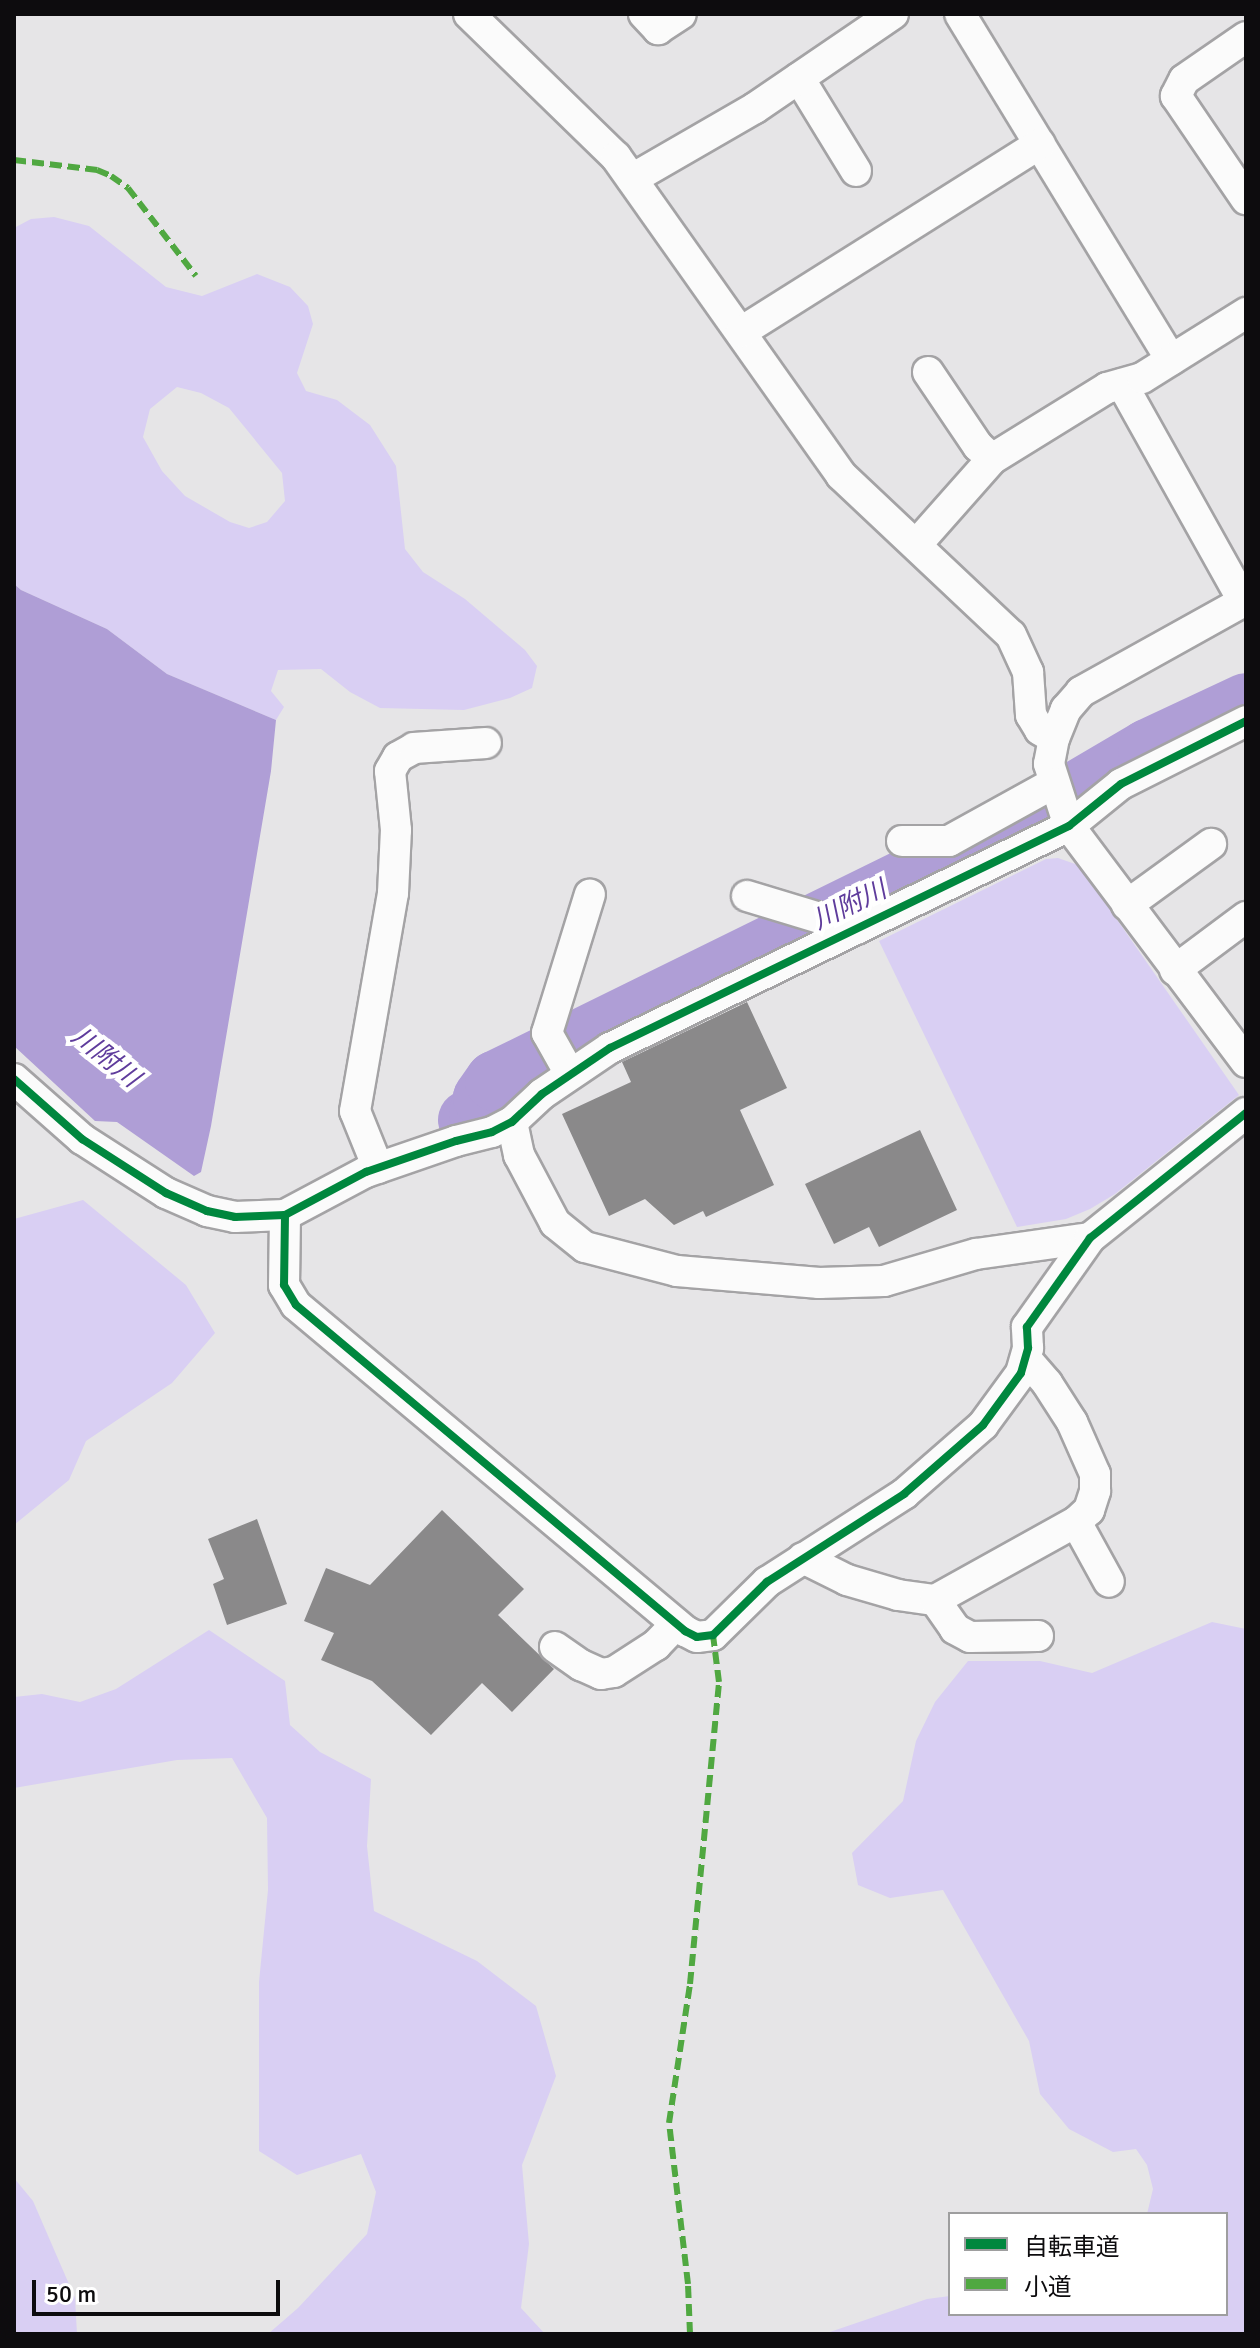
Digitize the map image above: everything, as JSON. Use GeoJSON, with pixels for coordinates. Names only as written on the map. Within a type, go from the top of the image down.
{"type":"FeatureCollection","features":[{"type":"Feature","properties":{"kind":"street"},"geometry":{"type":"LineString","coordinates":[[469,14],[616,157],[841,475],[1011,635],[1028,672],[1031,715],[1040,730],[1054,738]]}},
{"type":"Feature","properties":{"kind":"street"},"geometry":{"type":"LineString","coordinates":[[644,14],[658,29],[681,14]]}},
{"type":"Feature","properties":{"kind":"street"},"geometry":{"type":"LineString","coordinates":[[632,179],[755,108],[893,14]]}},
{"type":"Feature","properties":{"kind":"street"},"geometry":{"type":"LineString","coordinates":[[960,14],[1171,360]]}},
{"type":"Feature","properties":{"kind":"street"},"geometry":{"type":"LineString","coordinates":[[1246,37],[1184,80],[1176,96],[1246,199]]}},
{"type":"Feature","properties":{"kind":"street"},"geometry":{"type":"LineString","coordinates":[[799,78],[856,171]]}},
{"type":"Feature","properties":{"kind":"street"},"geometry":{"type":"LineString","coordinates":[[741,332],[1040,144]]}},
{"type":"Feature","properties":{"kind":"street"},"geometry":{"type":"LineString","coordinates":[[916,545],[992,459],[1107,388],[1142,378],[1246,313]]}},
{"type":"Feature","properties":{"kind":"street"},"geometry":{"type":"LineString","coordinates":[[928,372],[978,446],[992,459]]}},
{"type":"Feature","properties":{"kind":"street"},"geometry":{"type":"LineString","coordinates":[[1122,384],[1245,601],[1081,692],[1066,709],[1054,738],[1049,764],[1061,804],[1127,905],[1246,1062]]}},
{"type":"Feature","properties":{"kind":"street"},"geometry":{"type":"LineString","coordinates":[[902,841],[949,841],[1121,784],[1244,726]]}},
{"type":"Feature","properties":{"kind":"street"},"geometry":{"type":"LineString","coordinates":[[378,1168],[355,1111],[393,893],[396,830],[390,771],[398,757],[414,748],[486,743]]}},
{"type":"Feature","properties":{"kind":"street"},"geometry":{"type":"LineString","coordinates":[[284,1242],[378,1168],[502,1127],[560,1058],[610,1048],[835,922],[1061,804]]}},
{"type":"Feature","properties":{"kind":"street"},"geometry":{"type":"LineString","coordinates":[[1127,905],[1211,844]]}},
{"type":"Feature","properties":{"kind":"street"},"geometry":{"type":"LineString","coordinates":[[560,1058],[547,1033],[590,894]]}},
{"type":"Feature","properties":{"kind":"street"},"geometry":{"type":"LineString","coordinates":[[747,896],[835,922]]}},
{"type":"Feature","properties":{"kind":"street"},"geometry":{"type":"LineString","coordinates":[[1175,970],[1246,917]]}},
{"type":"Feature","properties":{"kind":"street"},"geometry":{"type":"LineString","coordinates":[[14,1079],[82,1139],[166,1193],[221,1214],[257,1218],[284,1242],[284,1285],[296,1305],[676,1624],[697,1637],[713,1635],[767,1582],[904,1494],[983,1425],[1010,1391],[1026,1359],[1027,1327],[1090,1238],[1246,1113]]}},
{"type":"Feature","properties":{"kind":"street"},"geometry":{"type":"LineString","coordinates":[[502,1127],[555,1223],[585,1247],[677,1271],[819,1283],[884,1281],[976,1254],[1090,1238]]}},
{"type":"Feature","properties":{"kind":"street"},"geometry":{"type":"LineString","coordinates":[[803,1558],[847,1580],[898,1595],[935,1600],[1076,1522],[1089,1510],[1095,1491],[1095,1474],[1072,1422],[1047,1383],[1026,1359]]}},
{"type":"Feature","properties":{"kind":"street"},"geometry":{"type":"LineString","coordinates":[[1076,1522],[1109,1582]]}},
{"type":"Feature","properties":{"kind":"street"},"geometry":{"type":"LineString","coordinates":[[935,1600],[955,1629],[970,1637],[1038,1636]]}},
{"type":"Feature","properties":{"kind":"street"},"geometry":{"type":"LineString","coordinates":[[555,1647],[601,1674],[614,1672],[656,1645],[676,1624]]}},
{"type":"Feature","properties":{"kind":"shaded area"},"geometry":{"type":"Polygon","coordinates":[[[54,217],[89,226],[166,287],[202,296],[257,274],[290,287],[308,306],[313,324],[297,373],[306,391],[337,400],[370,425],[396,466],[405,549],[423,572],[465,599],[525,650],[537,666],[532,688],[510,698],[464,710],[380,708],[350,692],[321,669],[278,670],[271,691],[284,707],[276,720],[167,674],[107,629],[14,584],[14,228],[31,219],[54,217]],[[177,387],[150,409],[143,437],[162,471],[185,496],[230,522],[249,528],[267,522],[285,501],[282,473],[229,408],[201,393],[177,387]]]}},
{"type":"Feature","properties":{"kind":"shaded area"},"geometry":{"type":"Polygon","coordinates":[[[1058,858],[1078,865],[1086,875],[1239,1095],[1115,1194],[1090,1209],[1066,1219],[1017,1227],[879,941],[1046,859],[1058,858]]]}},
{"type":"Feature","properties":{"kind":"shaded area"},"geometry":{"type":"Polygon","coordinates":[[[83,1200],[186,1285],[215,1333],[172,1383],[86,1441],[69,1480],[14,1525],[14,1219],[83,1200]]]}},
{"type":"Feature","properties":{"kind":"shaded area"},"geometry":{"type":"Polygon","coordinates":[[[1212,1622],[1246,1629],[1246,2334],[824,2334],[927,2299],[948,2296],[948,2316],[1228,2316],[1228,2212],[1147,2212],[1153,2189],[1147,2165],[1136,2149],[1113,2152],[1069,2129],[1040,2094],[1029,2041],[943,1890],[890,1898],[858,1885],[852,1853],[903,1801],[916,1741],[935,1702],[968,1661],[1040,1661],[1092,1673],[1212,1622]]]}},
{"type":"Feature","properties":{"kind":"shaded area"},"geometry":{"type":"Polygon","coordinates":[[[209,1630],[285,1681],[290,1725],[320,1752],[371,1779],[367,1846],[374,1911],[477,1961],[536,2006],[556,2076],[522,2165],[529,2244],[521,2308],[545,2334],[268,2334],[298,2308],[367,2234],[376,2192],[361,2154],[297,2175],[259,2151],[259,1982],[268,1890],[267,1818],[232,1758],[177,1760],[14,1788],[14,1697],[42,1694],[80,1702],[116,1689],[209,1630]]]}},
{"type":"Feature","properties":{"kind":"shaded area"},"geometry":{"type":"Polygon","coordinates":[[[14,2178],[33,2201],[75,2298],[77,2334],[14,2334],[14,2178]]]}},
{"type":"Feature","properties":{"kind":"water"},"geometry":{"type":"Polygon","coordinates":[[[14,584],[107,629],[167,674],[276,720],[271,771],[211,1126],[201,1172],[194,1176],[117,1122],[95,1121],[14,1046],[14,584]]]}},
{"type":"Feature","properties":{"kind":"building"},"geometry":{"type":"Polygon","coordinates":[[[747,1002],[787,1088],[740,1110],[774,1185],[706,1217],[703,1211],[674,1225],[645,1199],[609,1216],[562,1114],[631,1082],[622,1062],[747,1002]]]}},
{"type":"Feature","properties":{"kind":"building"},"geometry":{"type":"Polygon","coordinates":[[[920,1130],[957,1210],[879,1247],[869,1227],[834,1244],[805,1184],[920,1130]]]}},
{"type":"Feature","properties":{"kind":"building"},"geometry":{"type":"Polygon","coordinates":[[[442,1510],[524,1589],[498,1615],[554,1669],[512,1712],[482,1683],[431,1735],[372,1681],[321,1660],[334,1633],[304,1621],[326,1568],[370,1585],[442,1510]]]}},
{"type":"Feature","properties":{"kind":"building"},"geometry":{"type":"Polygon","coordinates":[[[257,1519],[287,1604],[227,1625],[213,1584],[224,1579],[208,1539],[257,1519]]]}},
{"type":"Feature","properties":{"kind":"waterway","name":"川附川"},"geometry":{"type":"LineString","coordinates":[[468,1120],[479,1114],[483,1098],[495,1081],[1034,816],[1148,749],[1246,703]]}},
{"type":"Feature","properties":{"kind":"marked path"},"geometry":{"type":"LineString","coordinates":[[14,160],[97,170],[111,176],[128,188],[196,276]]}},
{"type":"Feature","properties":{"kind":"marked path"},"geometry":{"type":"LineString","coordinates":[[690,2334],[688,2284],[669,2123],[690,1984],[719,1682],[713,1635]]}},
{"type":"Feature","properties":{"kind":"cycle path"},"geometry":{"type":"LineString","coordinates":[[14,1079],[82,1139],[166,1193],[207,1211],[235,1217],[285,1215],[366,1172],[492,1132],[512,1122],[542,1094],[610,1048],[1069,826],[1121,784],[1246,721]]}},
{"type":"Feature","properties":{"kind":"cycle path"},"geometry":{"type":"LineString","coordinates":[[285,1215],[284,1285],[296,1305],[685,1631],[697,1637],[713,1635],[767,1582],[904,1494],[983,1425],[1021,1373],[1028,1348],[1027,1327],[1090,1238],[1246,1113]]}}]}
